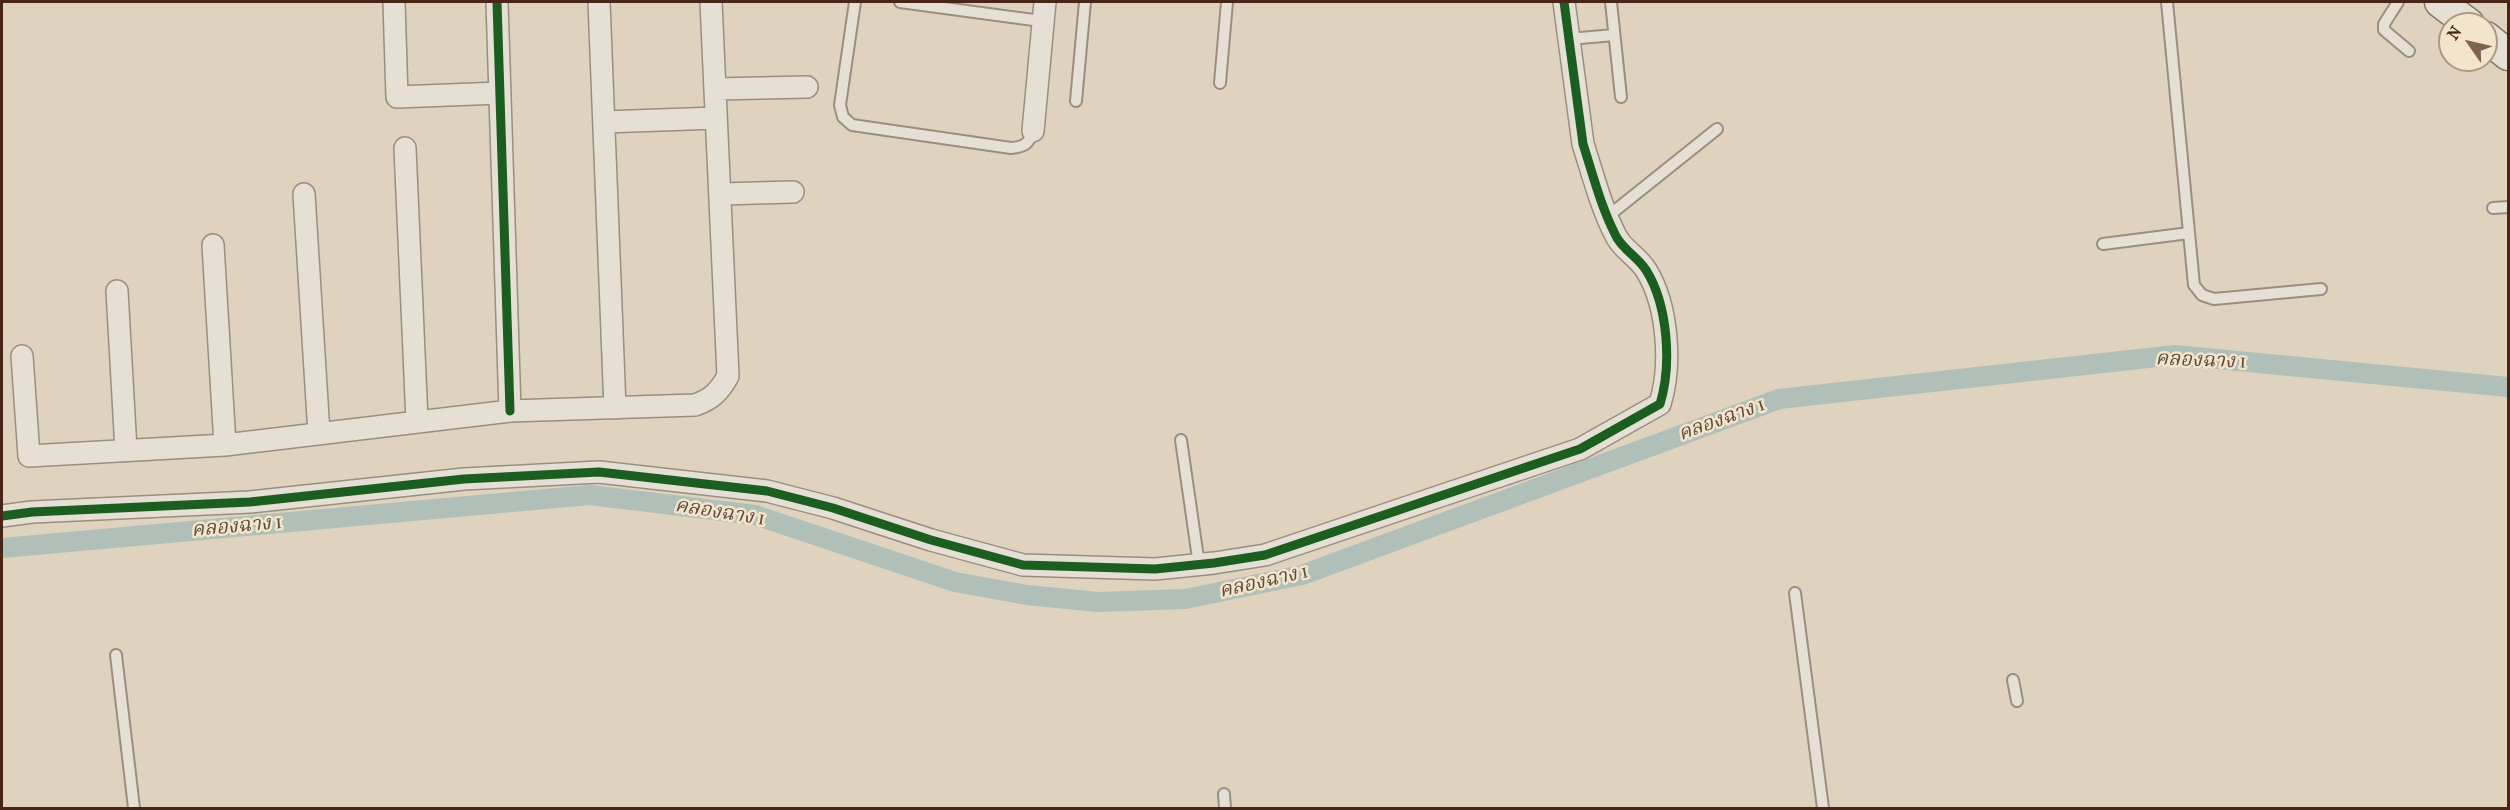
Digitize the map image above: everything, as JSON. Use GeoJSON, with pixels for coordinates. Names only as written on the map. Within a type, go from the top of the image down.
{"type":"FeatureCollection","features":[{"type":"Feature","properties":{"kind":"main road"},"geometry":{"type":"LineString","coordinates":[[2440,2],[2453,12]]}},
{"type":"Feature","properties":{"kind":"street"},"geometry":{"type":"LineString","coordinates":[[393,2],[397,97],[500,93]]}},
{"type":"Feature","properties":{"kind":"street"},"geometry":{"type":"LineString","coordinates":[[496,2],[510,411]]}},
{"type":"Feature","properties":{"kind":"street"},"geometry":{"type":"LineString","coordinates":[[599,2],[615,408]]}},
{"type":"Feature","properties":{"kind":"street"},"geometry":{"type":"LineString","coordinates":[[22,357],[29,456],[225,445],[510,411],[694,405],[710,400],[728,376],[711,2]]}},
{"type":"Feature","properties":{"kind":"street"},"geometry":{"type":"LineString","coordinates":[[2,516],[32,512],[250,502],[464,478],[599,472],[760,489],[833,508],[931,540],[1023,565],[1133,569],[1199,565],[1265,555],[1580,449],[1654,410],[1660,404],[1665,360],[1665,332],[1659,295],[1640,262],[1617,238],[1607,217],[1583,144],[1564,2]]}},
{"type":"Feature","properties":{"kind":"street"},"geometry":{"type":"LineString","coordinates":[[1033,131],[1043,11]]}},
{"type":"Feature","properties":{"kind":"street"},"geometry":{"type":"LineString","coordinates":[[715,89],[807,87]]}},
{"type":"Feature","properties":{"kind":"street"},"geometry":{"type":"LineString","coordinates":[[604,122],[716,118]]}},
{"type":"Feature","properties":{"kind":"street"},"geometry":{"type":"LineString","coordinates":[[405,148],[417,421]]}},
{"type":"Feature","properties":{"kind":"street"},"geometry":{"type":"LineString","coordinates":[[720,194],[793,192]]}},
{"type":"Feature","properties":{"kind":"street"},"geometry":{"type":"LineString","coordinates":[[304,194],[320,434]]}},
{"type":"Feature","properties":{"kind":"street"},"geometry":{"type":"LineString","coordinates":[[213,245],[225,445]]}},
{"type":"Feature","properties":{"kind":"street"},"geometry":{"type":"LineString","coordinates":[[117,291],[126,450]]}},
{"type":"Feature","properties":{"kind":"lane"},"geometry":{"type":"LineString","coordinates":[[855,2],[840,105],[843,117],[852,125],[1011,148],[1023,147],[1029,141],[1033,131]]}},
{"type":"Feature","properties":{"kind":"lane"},"geometry":{"type":"LineString","coordinates":[[900,2],[1043,11]]}},
{"type":"Feature","properties":{"kind":"lane"},"geometry":{"type":"LineString","coordinates":[[1076,101],[1085,2]]}},
{"type":"Feature","properties":{"kind":"lane"},"geometry":{"type":"LineString","coordinates":[[1220,83],[1227,2]]}},
{"type":"Feature","properties":{"kind":"lane"},"geometry":{"type":"LineString","coordinates":[[1611,2],[1621,97]]}},
{"type":"Feature","properties":{"kind":"lane"},"geometry":{"type":"LineString","coordinates":[[2167,2],[2194,285],[2202,295],[2214,299],[2320,289]]}},
{"type":"Feature","properties":{"kind":"lane"},"geometry":{"type":"LineString","coordinates":[[2398,2],[2384,24],[2384,30],[2409,51]]}},
{"type":"Feature","properties":{"kind":"lane"},"geometry":{"type":"LineString","coordinates":[[1569,39],[1614,35]]}},
{"type":"Feature","properties":{"kind":"lane"},"geometry":{"type":"LineString","coordinates":[[1607,217],[1717,129]]}},
{"type":"Feature","properties":{"kind":"lane"},"geometry":{"type":"LineString","coordinates":[[2493,208],[2508,207]]}},
{"type":"Feature","properties":{"kind":"lane"},"geometry":{"type":"LineString","coordinates":[[2103,244],[2189,233]]}},
{"type":"Feature","properties":{"kind":"lane"},"geometry":{"type":"LineString","coordinates":[[1181,440],[1199,565]]}},
{"type":"Feature","properties":{"kind":"lane"},"geometry":{"type":"LineString","coordinates":[[1795,593],[1823,808]]}},
{"type":"Feature","properties":{"kind":"lane"},"geometry":{"type":"LineString","coordinates":[[116,655],[134,808]]}},
{"type":"Feature","properties":{"kind":"lane"},"geometry":{"type":"LineString","coordinates":[[2013,680],[2017,701]]}},
{"type":"Feature","properties":{"kind":"lane"},"geometry":{"type":"LineString","coordinates":[[1224,794],[1225,808]]}},
{"type":"Feature","properties":{"kind":"waterway","name":"คลองฉาง 1"},"geometry":{"type":"LineString","coordinates":[[2,548],[590,495],[755,515],[955,582],[1027,595],[1098,602],[1185,599],[1302,575],[1779,399],[2175,355],[2508,387]]}},
{"type":"Feature","properties":{"kind":"cycle path"},"geometry":{"type":"LineString","coordinates":[[497,2],[510,411]]}},
{"type":"Feature","properties":{"kind":"cycle path"},"geometry":{"type":"LineString","coordinates":[[2,516],[32,512],[250,502],[464,479],[599,472],[767,491],[833,508],[931,540],[1023,565],[1155,569],[1265,555],[1580,449],[1660,404],[1667,354],[1659,300],[1646,270],[1616,236],[1594,179],[1583,144],[1564,2]]}}]}
